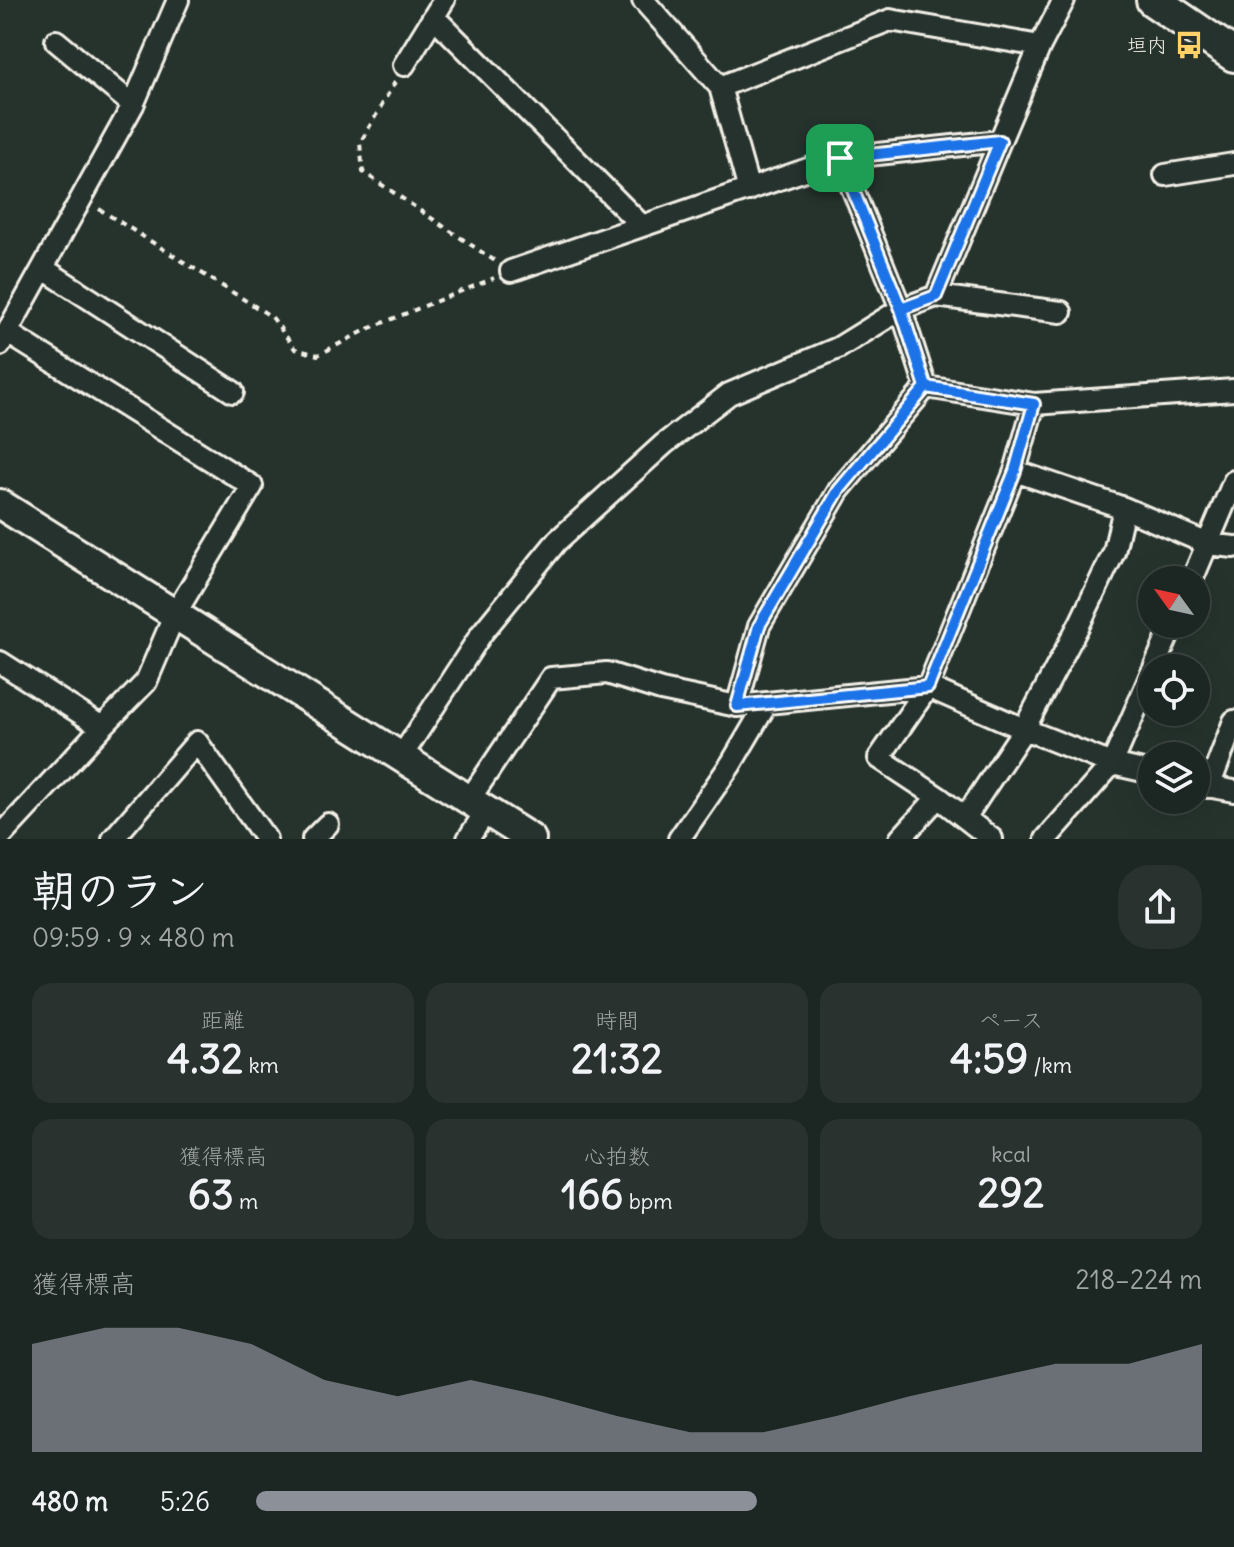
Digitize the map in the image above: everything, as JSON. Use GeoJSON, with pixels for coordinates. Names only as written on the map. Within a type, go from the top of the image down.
{"type":"FeatureCollection","features":[{"type":"Feature","properties":{"kind":"main road"},"geometry":{"type":"LineString","coordinates":[[1153,0],[1234,55]]}},
{"type":"Feature","properties":{"kind":"street"},"geometry":{"type":"LineString","coordinates":[[0,837],[146,682],[175,614],[252,486],[2,341],[133,105],[178,0]]}},
{"type":"Feature","properties":{"kind":"street"},"geometry":{"type":"LineString","coordinates":[[643,0],[720,87],[749,190]]}},
{"type":"Feature","properties":{"kind":"street"},"geometry":{"type":"LineString","coordinates":[[936,296],[1040,46],[1064,0]]}},
{"type":"Feature","properties":{"kind":"street"},"geometry":{"type":"LineString","coordinates":[[404,65],[439,8],[642,226]]}},
{"type":"Feature","properties":{"kind":"street"},"geometry":{"type":"LineString","coordinates":[[720,87],[892,10],[1040,46]]}},
{"type":"Feature","properties":{"kind":"street"},"geometry":{"type":"LineString","coordinates":[[56,41],[133,105]]}},
{"type":"Feature","properties":{"kind":"street"},"geometry":{"type":"LineString","coordinates":[[511,271],[840,158],[1000,141]]}},
{"type":"Feature","properties":{"kind":"street"},"geometry":{"type":"LineString","coordinates":[[840,158],[901,309],[926,387]]}},
{"type":"Feature","properties":{"kind":"street"},"geometry":{"type":"LineString","coordinates":[[1165,175],[1234,164]]}},
{"type":"Feature","properties":{"kind":"street"},"geometry":{"type":"LineString","coordinates":[[44,269],[233,392]]}},
{"type":"Feature","properties":{"kind":"street"},"geometry":{"type":"LineString","coordinates":[[401,757],[482,633],[557,541],[664,444],[729,394],[838,348],[901,309],[936,296],[1061,312]]}},
{"type":"Feature","properties":{"kind":"street"},"geometry":{"type":"LineString","coordinates":[[926,387],[1034,404],[1234,390]]}},
{"type":"Feature","properties":{"kind":"street"},"geometry":{"type":"LineString","coordinates":[[737,706],[759,626],[839,490],[926,387]]}},
{"type":"Feature","properties":{"kind":"street"},"geometry":{"type":"LineString","coordinates":[[992,839],[938,797],[879,758],[928,687],[1015,471],[1034,404]]}},
{"type":"Feature","properties":{"kind":"street"},"geometry":{"type":"LineString","coordinates":[[1015,471],[1124,508],[1208,544],[1234,547]]}},
{"type":"Feature","properties":{"kind":"street"},"geometry":{"type":"LineString","coordinates":[[1198,566],[1234,481]]}},
{"type":"Feature","properties":{"kind":"street"},"geometry":{"type":"LineString","coordinates":[[0,504],[531,839]]}},
{"type":"Feature","properties":{"kind":"street"},"geometry":{"type":"LineString","coordinates":[[965,818],[1024,729],[1080,623],[1114,552],[1124,508]]}},
{"type":"Feature","properties":{"kind":"street"},"geometry":{"type":"LineString","coordinates":[[0,662],[102,727]]}},
{"type":"Feature","properties":{"kind":"street"},"geometry":{"type":"LineString","coordinates":[[468,839],[478,806],[551,678],[607,673],[661,690],[737,706],[928,687],[1112,764],[1138,770]]}},
{"type":"Feature","properties":{"kind":"street"},"geometry":{"type":"LineString","coordinates":[[679,839],[731,764],[767,703]]}},
{"type":"Feature","properties":{"kind":"street"},"geometry":{"type":"LineString","coordinates":[[1046,839],[1112,764],[1138,704]]}},
{"type":"Feature","properties":{"kind":"street"},"geometry":{"type":"LineString","coordinates":[[1210,769],[1234,721]]}},
{"type":"Feature","properties":{"kind":"street"},"geometry":{"type":"LineString","coordinates":[[113,839],[197,742],[266,839]]}},
{"type":"Feature","properties":{"kind":"street"},"geometry":{"type":"LineString","coordinates":[[1210,786],[1234,791]]}},
{"type":"Feature","properties":{"kind":"street"},"geometry":{"type":"LineString","coordinates":[[900,839],[938,797]]}},
{"type":"Feature","properties":{"kind":"street"},"geometry":{"type":"LineString","coordinates":[[313,839],[328,824]]}},
{"type":"Feature","properties":{"kind":"path"},"geometry":{"type":"LineString","coordinates":[[404,65],[360,143],[363,172],[511,271]]}},
{"type":"Feature","properties":{"kind":"path"},"geometry":{"type":"LineString","coordinates":[[82,198],[272,317],[295,349],[318,355],[370,328],[511,271]]}},
{"type":"Feature","properties":{"kind":"place","name":"垣内"},"geometry":{"type":"Point","coordinates":[1189,45]}},
{"type":"Feature","properties":{"kind":"route"},"geometry":{"type":"LineString","coordinates":[[840,158],[901,309],[926,387],[1034,404],[1015,471],[928,687],[737,706],[759,626],[839,490],[926,387],[901,309],[936,296],[1000,141],[840,158]]}}]}
